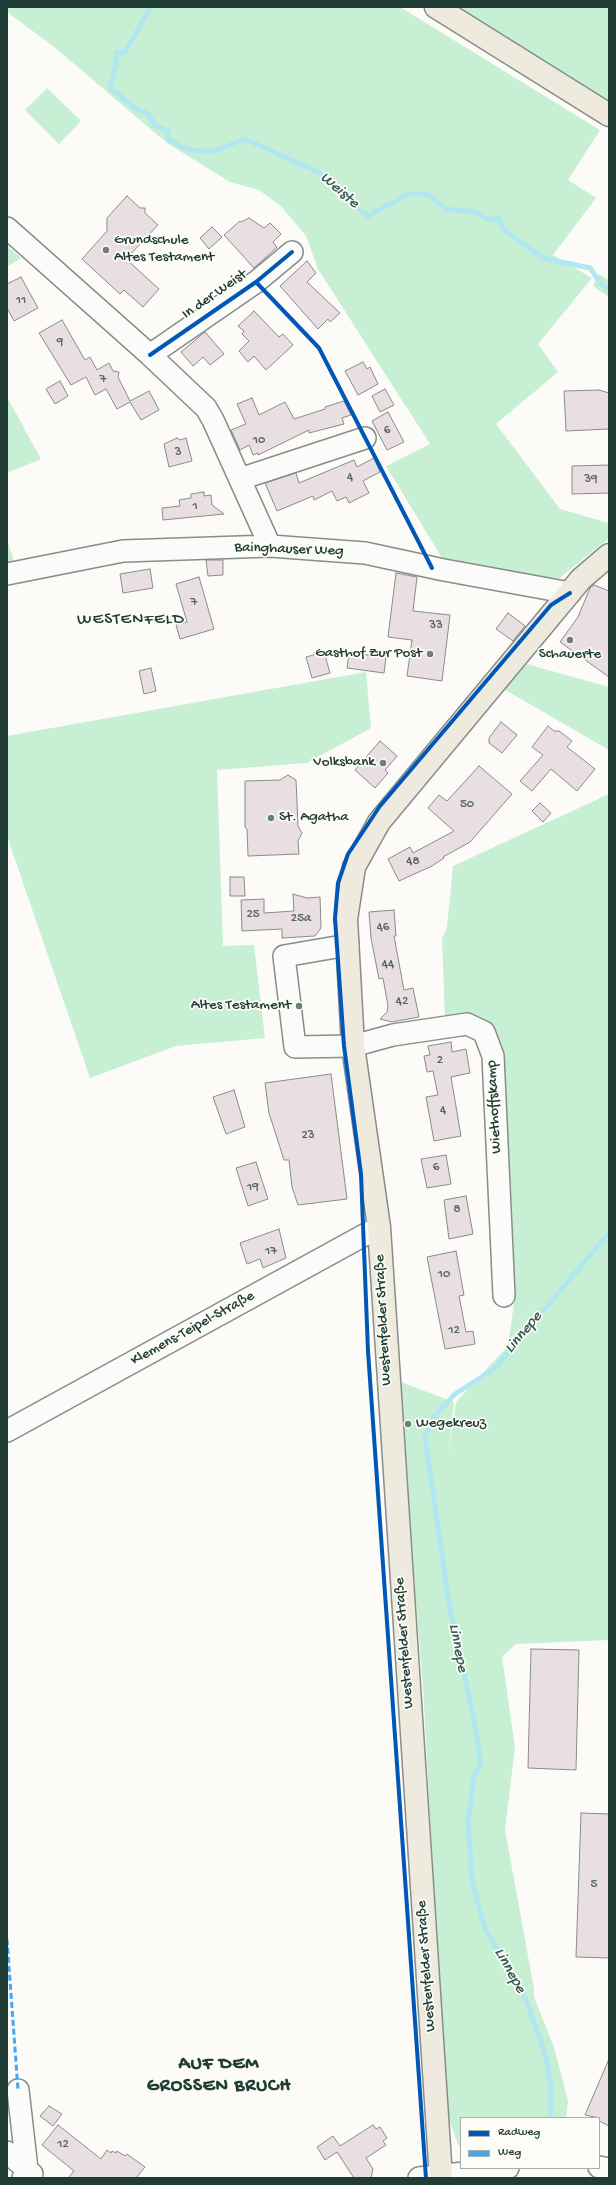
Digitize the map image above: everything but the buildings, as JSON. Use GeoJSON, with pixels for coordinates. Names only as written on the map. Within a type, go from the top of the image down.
{"type":"FeatureCollection","features":[{"type":"Feature","properties":{"kind":"main road"},"geometry":{"type":"LineString","coordinates":[[436,7],[609,115]]}},
{"type":"Feature","properties":{"kind":"main road","name":"Westenfelder Straße"},"geometry":{"type":"LineString","coordinates":[[440,2177],[379,1227],[352,1046],[346,919],[354,868],[379,822],[581,579],[609,555]]}},
{"type":"Feature","properties":{"kind":"street"},"geometry":{"type":"LineString","coordinates":[[7,228],[150,355],[206,408],[270,546]]}},
{"type":"Feature","properties":{"kind":"street","name":"In der Weist"},"geometry":{"type":"LineString","coordinates":[[150,355],[256,282],[292,252]]}},
{"type":"Feature","properties":{"kind":"street"},"geometry":{"type":"LineString","coordinates":[[240,479],[365,438]]}},
{"type":"Feature","properties":{"kind":"street","name":"Bainghauser Weg"},"geometry":{"type":"LineString","coordinates":[[7,574],[123,551],[270,546],[365,553],[432,568],[570,593]]}},
{"type":"Feature","properties":{"kind":"street","name":"Wiethoffskamp"},"geometry":{"type":"LineString","coordinates":[[348,945],[284,956],[295,1047],[352,1046],[393,1036],[467,1024],[484,1032],[493,1056],[504,1296]]}},
{"type":"Feature","properties":{"kind":"street","name":"Klemens-Teipel-Straße"},"geometry":{"type":"LineString","coordinates":[[7,1431],[379,1227]]}},
{"type":"Feature","properties":{"kind":"street"},"geometry":{"type":"LineString","coordinates":[[18,2090],[29,2175]]}},
{"type":"Feature","properties":{"kind":"street"},"geometry":{"type":"LineString","coordinates":[[7,2152],[29,2175]]}},
{"type":"Feature","properties":{"kind":"street"},"geometry":{"type":"LineString","coordinates":[[419,2178],[426,2176],[440,2177],[500,2169]]}},
{"type":"Feature","properties":{"kind":"green space"},"geometry":{"type":"Polygon","coordinates":[[[7,7],[400,7],[600,130],[568,180],[596,198],[553,255],[592,278],[538,344],[558,372],[496,424],[560,509],[609,523],[609,538],[556,581],[445,563],[386,466],[430,444],[318,269],[306,236],[281,206],[259,190],[230,182],[167,143],[53,46],[7,12],[7,7]]]}},
{"type":"Feature","properties":{"kind":"green space"},"geometry":{"type":"Polygon","coordinates":[[[452,7],[609,7],[609,101],[452,7]]]}},
{"type":"Feature","properties":{"kind":"green space"},"geometry":{"type":"Polygon","coordinates":[[[47,88],[81,121],[59,144],[25,110],[47,88]]]}},
{"type":"Feature","properties":{"kind":"green space"},"geometry":{"type":"Polygon","coordinates":[[[7,246],[21,258],[7,267],[7,246]]]}},
{"type":"Feature","properties":{"kind":"green space"},"geometry":{"type":"Polygon","coordinates":[[[598,274],[609,280],[609,297],[593,286],[598,274]]]}},
{"type":"Feature","properties":{"kind":"green space"},"geometry":{"type":"Polygon","coordinates":[[[7,397],[41,459],[7,473],[7,397]]]}},
{"type":"Feature","properties":{"kind":"green space"},"geometry":{"type":"Polygon","coordinates":[[[8,542],[15,565],[7,567],[7,543],[8,542]]]}},
{"type":"Feature","properties":{"kind":"green space"},"geometry":{"type":"Polygon","coordinates":[[[523,663],[609,687],[609,750],[502,688],[523,663]]]}},
{"type":"Feature","properties":{"kind":"green space"},"geometry":{"type":"Polygon","coordinates":[[[366,672],[371,728],[307,763],[217,770],[223,946],[254,945],[265,1038],[176,1046],[90,1078],[7,836],[7,736],[366,672]]]}},
{"type":"Feature","properties":{"kind":"green space"},"geometry":{"type":"Polygon","coordinates":[[[609,794],[609,1640],[516,1644],[502,1657],[515,1747],[505,1830],[534,1989],[534,1997],[554,2047],[568,2101],[566,2117],[460,2117],[460,2146],[458,2145],[446,2110],[423,1687],[398,1381],[454,1402],[448,1457],[456,1402],[508,1346],[514,1303],[500,1045],[445,1018],[442,939],[447,928],[453,866],[609,794]]]}},
{"type":"Feature","properties":{"kind":"waterway","name":"Weiste"},"geometry":{"type":"LineString","coordinates":[[151,7],[125,52],[116,53],[116,64],[110,88],[132,106],[148,114],[155,125],[168,131],[168,139],[188,150],[212,152],[245,139],[320,173],[340,194],[368,216],[408,194],[428,194],[445,209],[476,212],[488,220],[499,218],[503,229],[543,258],[590,268],[601,284],[609,289]]}},
{"type":"Feature","properties":{"kind":"waterway","name":"Linnepe"},"geometry":{"type":"LineString","coordinates":[[550,2117],[551,2089],[546,2057],[527,2002],[485,1928],[472,1881],[468,1821],[474,1776],[481,1764],[474,1720],[449,1604],[425,1437],[433,1418],[455,1394],[494,1369],[609,1233]]}},
{"type":"Feature","properties":{"kind":"marked path"},"geometry":{"type":"LineString","coordinates":[[7,1939],[18,2090]]}},
{"type":"Feature","properties":{"kind":"cycle path"},"geometry":{"type":"LineString","coordinates":[[150,355],[256,282],[292,252]]}},
{"type":"Feature","properties":{"kind":"cycle path"},"geometry":{"type":"LineString","coordinates":[[256,282],[319,348],[432,568]]}},
{"type":"Feature","properties":{"kind":"cycle path"},"geometry":{"type":"LineString","coordinates":[[426,2178],[368,1351],[361,1174],[344,1046],[335,918],[338,883],[348,854],[380,806],[551,605],[570,593]]}},
{"type":"Feature","properties":{"kind":"place","name":"Grundschule Altes Testament"},"geometry":{"type":"Point","coordinates":[106,250]}},
{"type":"Feature","properties":{"kind":"place","name":"Schauerte"},"geometry":{"type":"Point","coordinates":[570,640]}},
{"type":"Feature","properties":{"kind":"place","name":"Gasthof Zur Post"},"geometry":{"type":"Point","coordinates":[430,654]}},
{"type":"Feature","properties":{"kind":"place","name":"Volksbank"},"geometry":{"type":"Point","coordinates":[383,763]}},
{"type":"Feature","properties":{"kind":"place","name":"St. Agatha"},"geometry":{"type":"Point","coordinates":[271,818]}},
{"type":"Feature","properties":{"kind":"place","name":"Altes Testament"},"geometry":{"type":"Point","coordinates":[299,1006]}},
{"type":"Feature","properties":{"kind":"place","name":"Wegekreuz"},"geometry":{"type":"Point","coordinates":[408,1424]}},
{"type":"Feature","properties":{"kind":"district","name":"WESTENFELD"},"geometry":{"type":"Point","coordinates":[131,620]}},
{"type":"Feature","properties":{"kind":"district","name":"AUF DEM GROSSEN BRUCH"},"geometry":{"type":"Point","coordinates":[219,2076]}}]}
